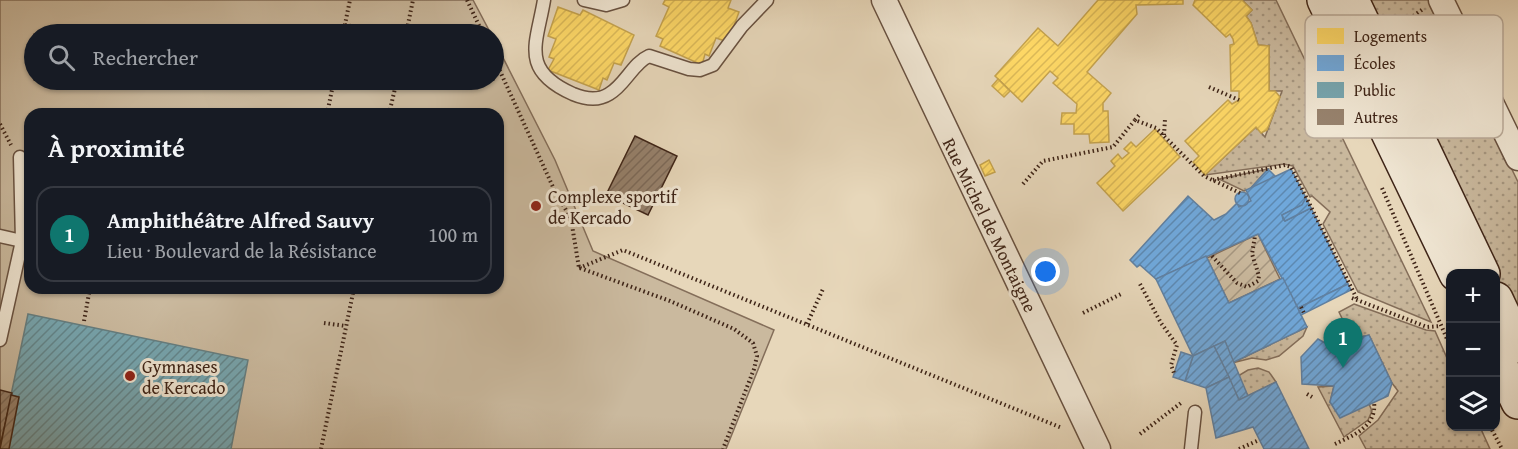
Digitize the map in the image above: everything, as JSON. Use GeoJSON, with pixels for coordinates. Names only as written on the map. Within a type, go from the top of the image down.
{"type":"FeatureCollection","features":[{"type":"Feature","properties":{"kind":"main road"},"geometry":{"type":"LineString","coordinates":[[1324,0],[1331,15]]}},
{"type":"Feature","properties":{"kind":"main road"},"geometry":{"type":"LineString","coordinates":[[1352,0],[1359,15]]}},
{"type":"Feature","properties":{"kind":"main road"},"geometry":{"type":"LineString","coordinates":[[1391,138],[1454,269]]}},
{"type":"Feature","properties":{"kind":"main road"},"geometry":{"type":"LineString","coordinates":[[1418,138],[1481,269]]}},
{"type":"Feature","properties":{"kind":"main road"},"geometry":{"type":"LineString","coordinates":[[1500,323],[1518,402]]}},
{"type":"Feature","properties":{"kind":"street","name":"Rue Michel de Montaigne"},"geometry":{"type":"LineString","coordinates":[[884,0],[1098,449]]}},
{"type":"Feature","properties":{"kind":"street"},"geometry":{"type":"LineString","coordinates":[[1503,130],[1518,158]]}},
{"type":"Feature","properties":{"kind":"lane"},"geometry":{"type":"LineString","coordinates":[[544,0],[534,44],[544,74],[556,86],[576,95],[594,99],[607,96],[620,87],[642,60],[649,56],[689,69],[700,70],[712,65],[742,26],[767,0]]}},
{"type":"Feature","properties":{"kind":"lane"},"geometry":{"type":"LineString","coordinates":[[584,0],[606,5],[623,0]]}},
{"type":"Feature","properties":{"kind":"lane"},"geometry":{"type":"LineString","coordinates":[[1337,0],[1344,15]]}},
{"type":"Feature","properties":{"kind":"lane"},"geometry":{"type":"LineString","coordinates":[[1403,138],[1466,269]]}},
{"type":"Feature","properties":{"kind":"lane"},"geometry":{"type":"LineString","coordinates":[[0,340],[22,241],[20,157]]}},
{"type":"Feature","properties":{"kind":"lane"},"geometry":{"type":"LineString","coordinates":[[0,236],[22,241]]}},
{"type":"Feature","properties":{"kind":"lane"},"geometry":{"type":"LineString","coordinates":[[1504,348],[1518,378]]}},
{"type":"Feature","properties":{"kind":"lane"},"geometry":{"type":"LineString","coordinates":[[1191,449],[1195,412]]}},
{"type":"Feature","properties":{"kind":"path"},"geometry":{"type":"LineString","coordinates":[[345,24],[350,0]]}},
{"type":"Feature","properties":{"kind":"path"},"geometry":{"type":"LineString","coordinates":[[408,24],[413,0]]}},
{"type":"Feature","properties":{"kind":"path"},"geometry":{"type":"LineString","coordinates":[[467,0],[478,24]]}},
{"type":"Feature","properties":{"kind":"path"},"geometry":{"type":"LineString","coordinates":[[1416,15],[1434,3]]}},
{"type":"Feature","properties":{"kind":"path"},"geometry":{"type":"LineString","coordinates":[[504,80],[553,187],[571,219],[579,268]]}},
{"type":"Feature","properties":{"kind":"path"},"geometry":{"type":"LineString","coordinates":[[1209,87],[1239,100]]}},
{"type":"Feature","properties":{"kind":"path"},"geometry":{"type":"LineString","coordinates":[[328,108],[332,90]]}},
{"type":"Feature","properties":{"kind":"path"},"geometry":{"type":"LineString","coordinates":[[390,108],[395,90]]}},
{"type":"Feature","properties":{"kind":"path"},"geometry":{"type":"LineString","coordinates":[[1023,184],[1043,161],[1113,147],[1140,114]]}},
{"type":"Feature","properties":{"kind":"path"},"geometry":{"type":"LineString","coordinates":[[1164,136],[1165,119]]}},
{"type":"Feature","properties":{"kind":"path"},"geometry":{"type":"LineString","coordinates":[[1135,120],[1156,128],[1204,176],[1240,194]]}},
{"type":"Feature","properties":{"kind":"path"},"geometry":{"type":"LineString","coordinates":[[1212,180],[1289,166],[1294,170],[1358,301]]}},
{"type":"Feature","properties":{"kind":"path"},"geometry":{"type":"LineString","coordinates":[[1212,256],[1237,283],[1247,286],[1254,284],[1259,276],[1252,254],[1255,236]]}},
{"type":"Feature","properties":{"kind":"path"},"geometry":{"type":"LineString","coordinates":[[579,268],[623,250],[1066,429],[1087,425]]}},
{"type":"Feature","properties":{"kind":"path"},"geometry":{"type":"LineString","coordinates":[[579,268],[670,301],[734,329],[753,343],[757,356],[754,369],[723,449]]}},
{"type":"Feature","properties":{"kind":"path"},"geometry":{"type":"LineString","coordinates":[[1140,284],[1161,323],[1177,345],[1171,364],[1174,373]]}},
{"type":"Feature","properties":{"kind":"path"},"geometry":{"type":"LineString","coordinates":[[807,324],[823,289]]}},
{"type":"Feature","properties":{"kind":"path"},"geometry":{"type":"LineString","coordinates":[[1083,313],[1123,293]]}},
{"type":"Feature","properties":{"kind":"path"},"geometry":{"type":"LineString","coordinates":[[84,321],[89,294]]}},
{"type":"Feature","properties":{"kind":"path"},"geometry":{"type":"LineString","coordinates":[[321,449],[353,294]]}},
{"type":"Feature","properties":{"kind":"path"},"geometry":{"type":"LineString","coordinates":[[1352,298],[1427,327],[1441,326]]}},
{"type":"Feature","properties":{"kind":"path"},"geometry":{"type":"LineString","coordinates":[[1301,307],[1304,313]]}},
{"type":"Feature","properties":{"kind":"path"},"geometry":{"type":"LineString","coordinates":[[324,322],[346,326]]}},
{"type":"Feature","properties":{"kind":"path"},"geometry":{"type":"LineString","coordinates":[[1307,394],[1312,397]]}},
{"type":"Feature","properties":{"kind":"path"},"geometry":{"type":"LineString","coordinates":[[1140,434],[1188,397]]}},
{"type":"Feature","properties":{"kind":"path"},"geometry":{"type":"LineString","coordinates":[[1335,444],[1358,433],[1370,422],[1375,412],[1374,402]]}},
{"type":"Feature","properties":{"kind":"path"},"geometry":{"type":"LineString","coordinates":[[1493,431],[1502,449]]}},
{"type":"Feature","properties":{"kind":"path"},"geometry":{"type":"LineString","coordinates":[[1239,449],[1259,440]]}},
{"type":"Feature","properties":{"kind":"shaded area","name":"Complexe sportif de Kercado"},"geometry":{"type":"Polygon","coordinates":[[[0,0],[473,0],[486,24],[24,24],[24,90],[504,90],[504,60],[555,160],[593,251],[774,330],[726,449],[0,449],[0,0]]]}},
{"type":"Feature","properties":{"kind":"shaded area"},"geometry":{"type":"Polygon","coordinates":[[[1242,0],[1276,0],[1305,60],[1305,138],[1342,138],[1431,322],[1358,292],[1323,224],[1330,212],[1312,196],[1310,197],[1293,166],[1284,164],[1205,175],[1256,127],[1265,137],[1282,91],[1269,91],[1269,46],[1258,45],[1251,23],[1246,16],[1252,10],[1242,0]]]}},
{"type":"Feature","properties":{"kind":"shaded area"},"geometry":{"type":"Polygon","coordinates":[[[1364,0],[1430,0],[1437,15],[1371,15],[1364,0]]]}},
{"type":"Feature","properties":{"kind":"shaded area"},"geometry":{"type":"Polygon","coordinates":[[[1430,138],[1497,138],[1518,182],[1518,324],[1500,286],[1500,269],[1492,269],[1430,138]]]}},
{"type":"Feature","properties":{"kind":"shaded area"},"geometry":{"type":"Polygon","coordinates":[[[1268,169],[1250,189],[1244,191],[1219,179],[1268,169]]]}},
{"type":"Feature","properties":{"kind":"shaded area"},"geometry":{"type":"Polygon","coordinates":[[[1258,234],[1280,279],[1229,303],[1207,258],[1258,234]]]}},
{"type":"Feature","properties":{"kind":"shaded area"},"geometry":{"type":"Polygon","coordinates":[[[1354,304],[1426,330],[1435,331],[1446,356],[1446,431],[1482,431],[1490,449],[1366,449],[1359,436],[1378,420],[1398,391],[1369,335],[1352,339],[1339,312],[1354,304]]]}},
{"type":"Feature","properties":{"kind":"shaded area"},"geometry":{"type":"Polygon","coordinates":[[[1307,327],[1303,336],[1279,356],[1266,360],[1252,358],[1232,363],[1307,327]]]}},
{"type":"Feature","properties":{"kind":"shaded area"},"geometry":{"type":"Polygon","coordinates":[[[1258,368],[1269,372],[1276,382],[1248,396],[1238,376],[1248,370],[1258,368]]]}},
{"type":"Feature","properties":{"kind":"shaded area"},"geometry":{"type":"Polygon","coordinates":[[[1334,386],[1330,402],[1369,404],[1372,411],[1368,420],[1344,437],[1318,387],[1334,386]]]}},
{"type":"Feature","properties":{"kind":"building: Logements"},"geometry":{"type":"Polygon","coordinates":[[[665,0],[731,0],[728,8],[739,12],[728,42],[716,38],[709,56],[705,54],[702,65],[660,46],[663,39],[656,36],[669,7],[663,4],[665,0]]]}},
{"type":"Feature","properties":{"kind":"building: Logements"},"geometry":{"type":"Polygon","coordinates":[[[1098,0],[1183,0],[1183,4],[1136,5],[1137,14],[1087,72],[1111,93],[1103,103],[1103,111],[1108,111],[1109,142],[1090,143],[1089,134],[1074,134],[1074,124],[1061,124],[1062,113],[1076,113],[1077,104],[1053,83],[1058,78],[1050,71],[1022,102],[995,76],[1038,28],[1058,46],[1098,0]]]}},
{"type":"Feature","properties":{"kind":"building: Logements"},"geometry":{"type":"Polygon","coordinates":[[[1195,0],[1242,0],[1252,10],[1246,16],[1251,23],[1258,45],[1269,46],[1269,91],[1275,91],[1280,97],[1267,130],[1261,133],[1256,127],[1205,175],[1193,162],[1199,156],[1185,141],[1228,100],[1232,104],[1239,100],[1239,91],[1231,91],[1230,45],[1234,44],[1233,39],[1230,34],[1226,37],[1193,5],[1195,0]]]}},
{"type":"Feature","properties":{"kind":"building: Logements"},"geometry":{"type":"Polygon","coordinates":[[[558,7],[580,15],[583,10],[634,35],[621,65],[614,63],[607,80],[603,78],[599,90],[548,70],[554,59],[549,57],[556,39],[548,36],[558,7]]]}},
{"type":"Feature","properties":{"kind":"building: Logements"},"geometry":{"type":"Polygon","coordinates":[[[998,79],[1010,91],[1004,97],[992,86],[998,79]]]}},
{"type":"Feature","properties":{"kind":"building: Logements"},"geometry":{"type":"Polygon","coordinates":[[[1155,129],[1180,157],[1123,211],[1097,183],[1115,166],[1111,161],[1118,154],[1122,159],[1129,153],[1124,149],[1131,142],[1136,147],[1155,129]]]}},
{"type":"Feature","properties":{"kind":"building: Logements"},"geometry":{"type":"Polygon","coordinates":[[[989,160],[995,172],[985,176],[980,165],[989,160]]]}},
{"type":"Feature","properties":{"kind":"building: Écoles"},"geometry":{"type":"Polygon","coordinates":[[[1268,169],[1276,177],[1250,189],[1268,169]]]}},
{"type":"Feature","properties":{"kind":"building: Écoles"},"geometry":{"type":"Polygon","coordinates":[[[1291,169],[1306,198],[1302,205],[1282,215],[1283,219],[1285,221],[1311,208],[1348,284],[1298,308],[1258,234],[1156,279],[1140,265],[1137,267],[1130,260],[1188,196],[1214,220],[1226,214],[1237,203],[1239,207],[1251,201],[1246,190],[1291,169]]]}},
{"type":"Feature","properties":{"kind":"building: Écoles"},"geometry":{"type":"Polygon","coordinates":[[[1239,192],[1245,192],[1249,199],[1245,206],[1239,206],[1235,202],[1235,196],[1239,192]]]}},
{"type":"Feature","properties":{"kind":"building: Écoles"},"geometry":{"type":"Polygon","coordinates":[[[1306,198],[1311,208],[1285,221],[1282,215],[1302,205],[1306,198]]]}},
{"type":"Feature","properties":{"kind":"building: Écoles"},"geometry":{"type":"Polygon","coordinates":[[[1206,256],[1229,303],[1283,278],[1307,327],[1232,363],[1225,341],[1193,356],[1156,279],[1206,256]]]}},
{"type":"Feature","properties":{"kind":"building: Écoles"},"geometry":{"type":"Polygon","coordinates":[[[1348,284],[1351,290],[1301,315],[1298,308],[1348,284]]]}},
{"type":"Feature","properties":{"kind":"building: Écoles"},"geometry":{"type":"Polygon","coordinates":[[[1369,335],[1392,383],[1388,396],[1340,418],[1330,402],[1334,386],[1302,384],[1301,357],[1318,339],[1345,354],[1352,339],[1369,335]]]}},
{"type":"Feature","properties":{"kind":"building: Écoles"},"geometry":{"type":"Polygon","coordinates":[[[1225,341],[1248,396],[1239,400],[1214,346],[1225,341]]]}},
{"type":"Feature","properties":{"kind":"building: Écoles"},"geometry":{"type":"Polygon","coordinates":[[[1214,346],[1229,377],[1206,388],[1185,381],[1193,356],[1214,346]]]}},
{"type":"Feature","properties":{"kind":"building: Écoles"},"geometry":{"type":"Polygon","coordinates":[[[1181,352],[1193,356],[1185,381],[1173,377],[1181,352]]]}},
{"type":"Feature","properties":{"kind":"building: Écoles"},"geometry":{"type":"Polygon","coordinates":[[[1229,377],[1239,400],[1276,382],[1309,449],[1264,449],[1253,427],[1216,438],[1206,388],[1229,377]]]}},
{"type":"Feature","properties":{"kind":"building: Public","name":"Gymnases de Kercado"},"geometry":{"type":"Polygon","coordinates":[[[28,314],[248,360],[231,449],[9,449],[19,397],[11,395],[28,314]]]}},
{"type":"Feature","properties":{"kind":"building: Autres"},"geometry":{"type":"Polygon","coordinates":[[[635,136],[677,156],[648,215],[606,195],[635,136]]]}},
{"type":"Feature","properties":{"kind":"building: Autres"},"geometry":{"type":"Polygon","coordinates":[[[0,390],[12,393],[0,447],[0,390]]]}},
{"type":"Feature","properties":{"kind":"building: Autres"},"geometry":{"type":"Polygon","coordinates":[[[11,395],[19,397],[9,449],[0,449],[11,395]]]}},
{"type":"Feature","properties":{"kind":"place","name":"Complexe sportif de Kercado"},"geometry":{"type":"Point","coordinates":[536,206]}},
{"type":"Feature","properties":{"kind":"place","name":"Amphithéâtre Alfred Sauvy"},"geometry":{"type":"Point","coordinates":[1343,368]}},
{"type":"Feature","properties":{"kind":"place","name":"Gymnases de Kercado"},"geometry":{"type":"Point","coordinates":[130,376]}}]}
